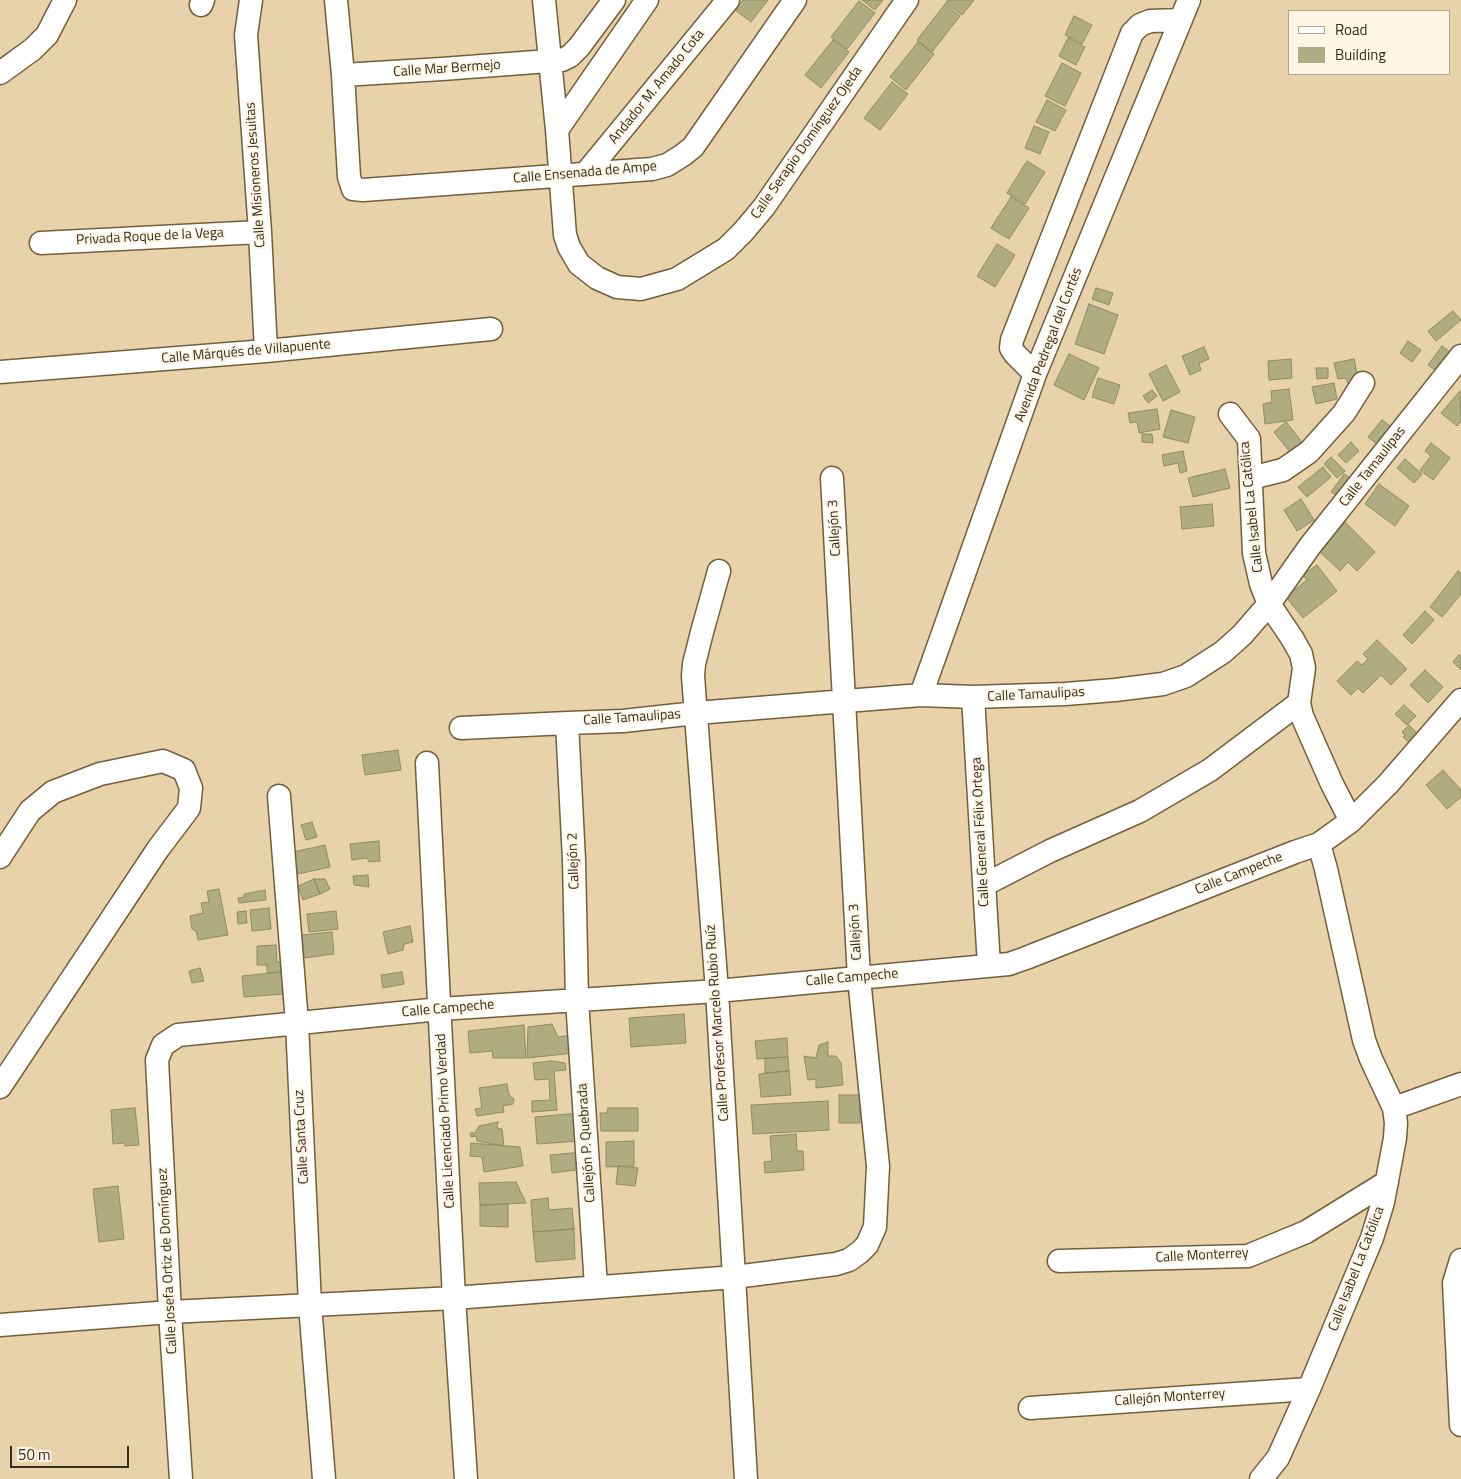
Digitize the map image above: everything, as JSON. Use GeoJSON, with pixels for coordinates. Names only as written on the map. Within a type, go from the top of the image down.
{"type":"FeatureCollection","features":[{"type":"Feature","properties":{"kind":"street"},"geometry":{"type":"LineString","coordinates":[[0,73],[33,49],[47,35],[65,0]]}},
{"type":"Feature","properties":{"kind":"street","name":"Calle Misioneros Jesuitas"},"geometry":{"type":"LineString","coordinates":[[251,0],[246,35],[260,232],[266,351]]}},
{"type":"Feature","properties":{"kind":"street"},"geometry":{"type":"LineString","coordinates":[[336,0],[344,75]]}},
{"type":"Feature","properties":{"kind":"street"},"geometry":{"type":"LineString","coordinates":[[544,0],[561,175]]}},
{"type":"Feature","properties":{"kind":"street","name":"Calle Mar Bermejo"},"geometry":{"type":"LineString","coordinates":[[344,75],[562,60],[570,56],[579,47],[614,0]]}},
{"type":"Feature","properties":{"kind":"street"},"geometry":{"type":"LineString","coordinates":[[558,130],[647,0]]}},
{"type":"Feature","properties":{"kind":"street","name":"Andador M. Amado Cota"},"geometry":{"type":"LineString","coordinates":[[586,173],[728,0]]}},
{"type":"Feature","properties":{"kind":"street","name":"Calle Ensenada de Ampe"},"geometry":{"type":"LineString","coordinates":[[344,75],[349,176],[353,188],[373,189],[652,169],[667,165],[693,147],[795,0]]}},
{"type":"Feature","properties":{"kind":"street","name":"Calle Serapio Domínguez Ojeda"},"geometry":{"type":"LineString","coordinates":[[561,175],[565,235],[569,247],[585,270],[605,283],[617,287],[641,289],[677,279],[726,249],[764,207],[907,0]]}},
{"type":"Feature","properties":{"kind":"street"},"geometry":{"type":"LineString","coordinates":[[1035,374],[1015,354],[1011,348],[1012,340],[1132,33],[1140,25],[1185,10]]}},
{"type":"Feature","properties":{"kind":"street","name":"Avenida Pedregal del Cortés"},"geometry":{"type":"LineString","coordinates":[[921,695],[1035,374],[1185,10]]}},
{"type":"Feature","properties":{"kind":"street","name":"Privada Roque de la Vega"},"geometry":{"type":"LineString","coordinates":[[41,243],[260,232]]}},
{"type":"Feature","properties":{"kind":"street","name":"Calle Márqués de Villapuente"},"geometry":{"type":"LineString","coordinates":[[0,372],[266,351],[491,329]]}},
{"type":"Feature","properties":{"kind":"street","name":"Calle Tamaulipas"},"geometry":{"type":"LineString","coordinates":[[461,728],[623,721],[696,713],[921,695],[973,697],[1065,694],[1163,684],[1186,676],[1223,652],[1242,635],[1269,604],[1310,546],[1461,356]]}},
{"type":"Feature","properties":{"kind":"street"},"geometry":{"type":"LineString","coordinates":[[1250,478],[1283,470],[1309,452],[1344,413],[1364,383]]}},
{"type":"Feature","properties":{"kind":"street","name":"Calle Isabel La Católica"},"geometry":{"type":"LineString","coordinates":[[1230,414],[1248,439],[1254,553],[1261,584],[1269,604],[1301,654],[1304,668],[1299,703],[1302,716],[1350,821]]}},
{"type":"Feature","properties":{"kind":"street","name":"Callejón 3"},"geometry":{"type":"LineString","coordinates":[[0,1325],[170,1312],[454,1298],[735,1277],[836,1264],[849,1260],[867,1245],[876,1227],[878,1166],[858,978],[832,478]]}},
{"type":"Feature","properties":{"kind":"street","name":"Calle Profesor Marcelo Rubio Ruíz"},"geometry":{"type":"LineString","coordinates":[[720,571],[694,664],[693,685],[716,991],[746,1479]]}},
{"type":"Feature","properties":{"kind":"street","name":"Calle General Félix Ortega"},"geometry":{"type":"LineString","coordinates":[[973,697],[989,966]]}},
{"type":"Feature","properties":{"kind":"street","name":"Calle Campeche"},"geometry":{"type":"LineString","coordinates":[[163,1045],[178,1035],[440,1009],[716,991],[1009,964],[1319,844],[1350,821],[1388,784],[1461,700]]}},
{"type":"Feature","properties":{"kind":"street"},"geometry":{"type":"LineString","coordinates":[[984,884],[1140,811],[1210,770],[1299,703]]}},
{"type":"Feature","properties":{"kind":"street","name":"Callejón 2"},"geometry":{"type":"LineString","coordinates":[[567,723],[574,860],[577,1000]]}},
{"type":"Feature","properties":{"kind":"street"},"geometry":{"type":"LineString","coordinates":[[0,858],[30,811],[53,792],[100,774],[163,761],[184,770],[191,788],[189,808],[158,849],[0,1087]]}},
{"type":"Feature","properties":{"kind":"street","name":"Calle Licenciado Primo Verdad"},"geometry":{"type":"LineString","coordinates":[[427,763],[454,1298],[466,1479]]}},
{"type":"Feature","properties":{"kind":"street","name":"Calle Santa Cruz"},"geometry":{"type":"LineString","coordinates":[[279,796],[297,1023],[310,1305],[324,1479]]}},
{"type":"Feature","properties":{"kind":"street","name":"Calle Isabel La Católica"},"geometry":{"type":"LineString","coordinates":[[1261,1479],[1278,1458],[1372,1238],[1383,1202],[1395,1138],[1394,1108],[1364,1040],[1319,844]]}},
{"type":"Feature","properties":{"kind":"street","name":"Callejón P. Quebrada"},"geometry":{"type":"LineString","coordinates":[[577,1000],[596,1286]]}},
{"type":"Feature","properties":{"kind":"street","name":"Calle Josefa Ortiz de Domínguez"},"geometry":{"type":"LineString","coordinates":[[163,1045],[157,1060],[181,1479]]}},
{"type":"Feature","properties":{"kind":"street"},"geometry":{"type":"LineString","coordinates":[[1394,1108],[1461,1084]]}},
{"type":"Feature","properties":{"kind":"street","name":"Calle Monterrey"},"geometry":{"type":"LineString","coordinates":[[1059,1261],[1248,1256],[1306,1232],[1387,1182]]}},
{"type":"Feature","properties":{"kind":"street"},"geometry":{"type":"LineString","coordinates":[[1461,1260],[1454,1283],[1461,1425]]}},
{"type":"Feature","properties":{"kind":"street","name":"Callejón Monterrey"},"geometry":{"type":"LineString","coordinates":[[1030,1408],[1309,1388]]}},
{"type":"Feature","properties":{"kind":"building"},"geometry":{"type":"Polygon","coordinates":[[[743,0],[768,0],[751,22],[735,10],[743,0]]]}},
{"type":"Feature","properties":{"kind":"building"},"geometry":{"type":"Polygon","coordinates":[[[862,0],[883,0],[875,10],[862,0]]]}},
{"type":"Feature","properties":{"kind":"building"},"geometry":{"type":"Polygon","coordinates":[[[948,0],[974,0],[962,15],[946,3],[948,0]]]}},
{"type":"Feature","properties":{"kind":"building"},"geometry":{"type":"Polygon","coordinates":[[[859,1],[875,13],[847,49],[831,37],[859,1]]]}},
{"type":"Feature","properties":{"kind":"building"},"geometry":{"type":"Polygon","coordinates":[[[945,4],[960,16],[932,52],[917,40],[945,4]]]}},
{"type":"Feature","properties":{"kind":"building"},"geometry":{"type":"Polygon","coordinates":[[[1074,16],[1092,25],[1082,44],[1065,35],[1074,16]]]}},
{"type":"Feature","properties":{"kind":"building"},"geometry":{"type":"Polygon","coordinates":[[[1068,38],[1085,47],[1076,65],[1059,56],[1068,38]]]}},
{"type":"Feature","properties":{"kind":"building"},"geometry":{"type":"Polygon","coordinates":[[[833,40],[849,52],[821,88],[805,75],[833,40]]]}},
{"type":"Feature","properties":{"kind":"building"},"geometry":{"type":"Polygon","coordinates":[[[918,42],[934,54],[906,90],[890,77],[918,42]]]}},
{"type":"Feature","properties":{"kind":"building"},"geometry":{"type":"Polygon","coordinates":[[[1062,63],[1081,73],[1065,106],[1045,96],[1062,63]]]}},
{"type":"Feature","properties":{"kind":"building"},"geometry":{"type":"Polygon","coordinates":[[[892,82],[908,94],[880,130],[864,118],[892,82]]]}},
{"type":"Feature","properties":{"kind":"building"},"geometry":{"type":"Polygon","coordinates":[[[1047,100],[1066,110],[1055,131],[1036,122],[1047,100]]]}},
{"type":"Feature","properties":{"kind":"building"},"geometry":{"type":"Polygon","coordinates":[[[1034,126],[1049,132],[1040,154],[1025,148],[1034,126]]]}},
{"type":"Feature","properties":{"kind":"building"},"geometry":{"type":"Polygon","coordinates":[[[1027,161],[1045,172],[1025,204],[1007,193],[1027,161]]]}},
{"type":"Feature","properties":{"kind":"building"},"geometry":{"type":"Polygon","coordinates":[[[1011,197],[1029,208],[1009,239],[991,228],[1011,197]]]}},
{"type":"Feature","properties":{"kind":"building"},"geometry":{"type":"Polygon","coordinates":[[[997,244],[1015,255],[995,287],[977,276],[997,244]]]}},
{"type":"Feature","properties":{"kind":"building"},"geometry":{"type":"Polygon","coordinates":[[[1096,288],[1113,293],[1109,305],[1092,299],[1096,288]]]}},
{"type":"Feature","properties":{"kind":"building"},"geometry":{"type":"Polygon","coordinates":[[[1089,304],[1118,315],[1104,354],[1075,344],[1089,304]]]}},
{"type":"Feature","properties":{"kind":"building"},"geometry":{"type":"Polygon","coordinates":[[[1453,311],[1461,320],[1436,341],[1428,331],[1453,311]]]}},
{"type":"Feature","properties":{"kind":"building"},"geometry":{"type":"Polygon","coordinates":[[[1408,341],[1421,350],[1412,362],[1400,353],[1408,341]]]}},
{"type":"Feature","properties":{"kind":"building"},"geometry":{"type":"Polygon","coordinates":[[[1442,346],[1454,355],[1441,374],[1428,365],[1442,346]]]}},
{"type":"Feature","properties":{"kind":"building"},"geometry":{"type":"Polygon","coordinates":[[[1204,347],[1209,359],[1199,363],[1201,370],[1190,375],[1182,356],[1204,347]]]}},
{"type":"Feature","properties":{"kind":"building"},"geometry":{"type":"Polygon","coordinates":[[[1069,354],[1099,368],[1084,400],[1054,385],[1069,354]]]}},
{"type":"Feature","properties":{"kind":"building"},"geometry":{"type":"Polygon","coordinates":[[[1291,359],[1292,378],[1269,380],[1268,361],[1291,359]]]}},
{"type":"Feature","properties":{"kind":"building"},"geometry":{"type":"Polygon","coordinates":[[[1354,359],[1359,382],[1348,384],[1346,378],[1338,379],[1334,363],[1354,359]]]}},
{"type":"Feature","properties":{"kind":"building"},"geometry":{"type":"Polygon","coordinates":[[[1166,365],[1180,392],[1163,401],[1149,374],[1166,365]]]}},
{"type":"Feature","properties":{"kind":"building"},"geometry":{"type":"Polygon","coordinates":[[[1316,368],[1328,368],[1328,378],[1317,379],[1316,368]]]}},
{"type":"Feature","properties":{"kind":"building"},"geometry":{"type":"Polygon","coordinates":[[[1098,378],[1120,385],[1114,404],[1092,397],[1098,378]]]}},
{"type":"Feature","properties":{"kind":"building"},"geometry":{"type":"Polygon","coordinates":[[[1334,383],[1337,399],[1316,404],[1312,387],[1334,383]]]}},
{"type":"Feature","properties":{"kind":"building"},"geometry":{"type":"Polygon","coordinates":[[[1289,389],[1293,420],[1265,424],[1263,404],[1272,402],[1271,391],[1289,389]]]}},
{"type":"Feature","properties":{"kind":"building"},"geometry":{"type":"Polygon","coordinates":[[[1152,390],[1157,396],[1148,403],[1143,396],[1152,390]]]}},
{"type":"Feature","properties":{"kind":"building"},"geometry":{"type":"Polygon","coordinates":[[[1460,391],[1461,422],[1457,426],[1441,413],[1460,391]]]}},
{"type":"Feature","properties":{"kind":"building"},"geometry":{"type":"Polygon","coordinates":[[[1157,409],[1160,429],[1139,433],[1137,422],[1130,423],[1128,413],[1157,409]]]}},
{"type":"Feature","properties":{"kind":"building"},"geometry":{"type":"Polygon","coordinates":[[[1171,410],[1195,417],[1188,443],[1163,437],[1171,410]]]}},
{"type":"Feature","properties":{"kind":"building"},"geometry":{"type":"Polygon","coordinates":[[[1382,420],[1397,431],[1383,449],[1368,437],[1382,420]]]}},
{"type":"Feature","properties":{"kind":"building"},"geometry":{"type":"Polygon","coordinates":[[[1286,422],[1302,442],[1290,452],[1274,432],[1286,422]]]}},
{"type":"Feature","properties":{"kind":"building"},"geometry":{"type":"Polygon","coordinates":[[[1142,434],[1152,434],[1153,443],[1142,442],[1142,434]]]}},
{"type":"Feature","properties":{"kind":"building"},"geometry":{"type":"Polygon","coordinates":[[[1351,442],[1359,451],[1346,463],[1338,455],[1351,442]]]}},
{"type":"Feature","properties":{"kind":"building"},"geometry":{"type":"Polygon","coordinates":[[[1431,443],[1450,458],[1433,480],[1420,470],[1431,456],[1425,451],[1431,443]]]}},
{"type":"Feature","properties":{"kind":"building"},"geometry":{"type":"Polygon","coordinates":[[[1183,451],[1187,471],[1180,473],[1178,463],[1164,466],[1162,455],[1183,451]]]}},
{"type":"Feature","properties":{"kind":"building"},"geometry":{"type":"Polygon","coordinates":[[[1331,457],[1345,471],[1337,478],[1324,464],[1331,457]]]}},
{"type":"Feature","properties":{"kind":"building"},"geometry":{"type":"Polygon","coordinates":[[[1405,459],[1422,474],[1414,483],[1397,468],[1405,459]]]}},
{"type":"Feature","properties":{"kind":"building"},"geometry":{"type":"Polygon","coordinates":[[[1323,467],[1331,477],[1307,497],[1298,487],[1323,467]]]}},
{"type":"Feature","properties":{"kind":"building"},"geometry":{"type":"Polygon","coordinates":[[[1225,469],[1230,488],[1193,497],[1188,478],[1225,469]]]}},
{"type":"Feature","properties":{"kind":"building"},"geometry":{"type":"Polygon","coordinates":[[[1344,474],[1353,480],[1341,498],[1331,492],[1344,474]]]}},
{"type":"Feature","properties":{"kind":"building"},"geometry":{"type":"Polygon","coordinates":[[[1379,484],[1409,506],[1395,526],[1365,504],[1379,484]]]}},
{"type":"Feature","properties":{"kind":"building"},"geometry":{"type":"Polygon","coordinates":[[[1301,499],[1314,520],[1297,531],[1284,510],[1301,499]]]}},
{"type":"Feature","properties":{"kind":"building"},"geometry":{"type":"Polygon","coordinates":[[[1212,504],[1214,526],[1182,529],[1180,507],[1212,504]]]}},
{"type":"Feature","properties":{"kind":"building"},"geometry":{"type":"Polygon","coordinates":[[[1345,522],[1375,552],[1357,571],[1348,562],[1340,571],[1318,550],[1345,522]]]}},
{"type":"Feature","properties":{"kind":"building"},"geometry":{"type":"Polygon","coordinates":[[[1317,565],[1337,591],[1303,618],[1286,597],[1307,580],[1303,575],[1317,565]]]}},
{"type":"Feature","properties":{"kind":"building"},"geometry":{"type":"Polygon","coordinates":[[[1458,571],[1461,573],[1461,594],[1442,617],[1430,607],[1458,571]]]}},
{"type":"Feature","properties":{"kind":"building"},"geometry":{"type":"Polygon","coordinates":[[[1425,611],[1434,620],[1412,644],[1403,635],[1425,611]]]}},
{"type":"Feature","properties":{"kind":"building"},"geometry":{"type":"Polygon","coordinates":[[[1377,640],[1407,669],[1391,685],[1381,675],[1363,693],[1358,688],[1351,695],[1337,681],[1357,661],[1362,665],[1368,659],[1363,654],[1377,640]]]}},
{"type":"Feature","properties":{"kind":"building"},"geometry":{"type":"Polygon","coordinates":[[[1459,655],[1461,657],[1461,670],[1453,662],[1459,655]]]}},
{"type":"Feature","properties":{"kind":"building"},"geometry":{"type":"Polygon","coordinates":[[[1425,670],[1443,687],[1428,703],[1410,685],[1425,670]]]}},
{"type":"Feature","properties":{"kind":"building"},"geometry":{"type":"Polygon","coordinates":[[[1404,705],[1416,716],[1407,725],[1395,714],[1404,705]]]}},
{"type":"Feature","properties":{"kind":"building"},"geometry":{"type":"Polygon","coordinates":[[[1409,725],[1420,736],[1412,745],[1403,737],[1405,735],[1402,732],[1409,725]]]}},
{"type":"Feature","properties":{"kind":"building"},"geometry":{"type":"Polygon","coordinates":[[[398,750],[401,770],[365,775],[362,755],[398,750]]]}},
{"type":"Feature","properties":{"kind":"building"},"geometry":{"type":"Polygon","coordinates":[[[1443,770],[1461,790],[1461,797],[1447,809],[1426,785],[1443,770]]]}},
{"type":"Feature","properties":{"kind":"building"},"geometry":{"type":"Polygon","coordinates":[[[312,822],[317,837],[306,840],[301,825],[312,822]]]}},
{"type":"Feature","properties":{"kind":"building"},"geometry":{"type":"Polygon","coordinates":[[[379,841],[380,861],[369,862],[367,858],[352,860],[350,844],[379,841]]]}},
{"type":"Feature","properties":{"kind":"building"},"geometry":{"type":"Polygon","coordinates":[[[325,845],[330,867],[298,874],[293,852],[325,845]]]}},
{"type":"Feature","properties":{"kind":"building"},"geometry":{"type":"Polygon","coordinates":[[[368,875],[369,887],[354,885],[353,876],[368,875]]]}},
{"type":"Feature","properties":{"kind":"building"},"geometry":{"type":"Polygon","coordinates":[[[314,879],[320,894],[303,900],[298,886],[314,879]]]}},
{"type":"Feature","properties":{"kind":"building"},"geometry":{"type":"Polygon","coordinates":[[[314,879],[325,879],[330,889],[320,894],[314,879]]]}},
{"type":"Feature","properties":{"kind":"building"},"geometry":{"type":"Polygon","coordinates":[[[219,889],[228,935],[198,940],[196,931],[192,929],[190,916],[203,913],[201,903],[209,902],[207,891],[219,889]]]}},
{"type":"Feature","properties":{"kind":"building"},"geometry":{"type":"Polygon","coordinates":[[[265,890],[266,900],[239,903],[238,898],[244,897],[244,894],[265,890]]]}},
{"type":"Feature","properties":{"kind":"building"},"geometry":{"type":"Polygon","coordinates":[[[269,908],[271,929],[252,931],[250,910],[269,908]]]}},
{"type":"Feature","properties":{"kind":"building"},"geometry":{"type":"Polygon","coordinates":[[[246,911],[247,923],[238,924],[237,912],[246,911]]]}},
{"type":"Feature","properties":{"kind":"building"},"geometry":{"type":"Polygon","coordinates":[[[336,911],[338,929],[309,932],[307,914],[336,911]]]}},
{"type":"Feature","properties":{"kind":"building"},"geometry":{"type":"Polygon","coordinates":[[[410,926],[413,942],[404,944],[403,950],[388,954],[383,932],[410,926]]]}},
{"type":"Feature","properties":{"kind":"building"},"geometry":{"type":"Polygon","coordinates":[[[332,932],[334,954],[304,958],[302,935],[332,932]]]}},
{"type":"Feature","properties":{"kind":"building"},"geometry":{"type":"Polygon","coordinates":[[[276,945],[277,962],[281,962],[281,972],[267,973],[267,965],[257,965],[257,946],[276,945]]]}},
{"type":"Feature","properties":{"kind":"building"},"geometry":{"type":"Polygon","coordinates":[[[200,968],[204,981],[192,983],[189,971],[200,968]]]}},
{"type":"Feature","properties":{"kind":"building"},"geometry":{"type":"Polygon","coordinates":[[[281,972],[284,994],[244,997],[242,976],[281,972]]]}},
{"type":"Feature","properties":{"kind":"building"},"geometry":{"type":"Polygon","coordinates":[[[402,972],[404,984],[383,988],[381,975],[402,972]]]}},
{"type":"Feature","properties":{"kind":"building"},"geometry":{"type":"Polygon","coordinates":[[[684,1014],[686,1043],[631,1047],[629,1018],[684,1014]]]}},
{"type":"Feature","properties":{"kind":"building"},"geometry":{"type":"Polygon","coordinates":[[[552,1024],[558,1037],[572,1035],[574,1053],[527,1058],[528,1027],[552,1024]]]}},
{"type":"Feature","properties":{"kind":"building"},"geometry":{"type":"Polygon","coordinates":[[[524,1025],[526,1058],[493,1058],[492,1051],[470,1053],[468,1031],[524,1025]]]}},
{"type":"Feature","properties":{"kind":"building"},"geometry":{"type":"Polygon","coordinates":[[[787,1038],[788,1057],[757,1059],[755,1041],[787,1038]]]}},
{"type":"Feature","properties":{"kind":"building"},"geometry":{"type":"Polygon","coordinates":[[[828,1042],[828,1056],[836,1056],[841,1063],[843,1085],[816,1088],[816,1079],[808,1080],[804,1056],[816,1058],[819,1045],[828,1042]]]}},
{"type":"Feature","properties":{"kind":"building"},"geometry":{"type":"Polygon","coordinates":[[[788,1057],[789,1071],[765,1073],[765,1058],[788,1057]]]}},
{"type":"Feature","properties":{"kind":"building"},"geometry":{"type":"Polygon","coordinates":[[[552,1061],[565,1063],[566,1070],[554,1071],[557,1110],[532,1112],[532,1101],[550,1100],[549,1079],[535,1080],[533,1063],[552,1061]]]}},
{"type":"Feature","properties":{"kind":"building"},"geometry":{"type":"Polygon","coordinates":[[[789,1071],[791,1095],[761,1097],[759,1074],[789,1071]]]}},
{"type":"Feature","properties":{"kind":"building"},"geometry":{"type":"Polygon","coordinates":[[[507,1084],[509,1095],[514,1099],[513,1104],[503,1106],[504,1112],[477,1116],[475,1109],[482,1108],[479,1088],[507,1084]]]}},
{"type":"Feature","properties":{"kind":"building"},"geometry":{"type":"Polygon","coordinates":[[[839,1095],[860,1095],[860,1123],[839,1123],[839,1095]]]}},
{"type":"Feature","properties":{"kind":"building"},"geometry":{"type":"Polygon","coordinates":[[[828,1101],[829,1130],[753,1134],[751,1105],[828,1101]]]}},
{"type":"Feature","properties":{"kind":"building"},"geometry":{"type":"Polygon","coordinates":[[[135,1108],[139,1145],[125,1146],[124,1143],[113,1144],[111,1110],[135,1108]]]}},
{"type":"Feature","properties":{"kind":"building"},"geometry":{"type":"Polygon","coordinates":[[[608,1108],[638,1108],[638,1131],[601,1131],[600,1113],[607,1113],[608,1108]]]}},
{"type":"Feature","properties":{"kind":"building"},"geometry":{"type":"Polygon","coordinates":[[[579,1113],[581,1141],[537,1144],[535,1117],[579,1113]]]}},
{"type":"Feature","properties":{"kind":"building"},"geometry":{"type":"Polygon","coordinates":[[[498,1122],[497,1128],[502,1129],[504,1146],[477,1141],[476,1136],[471,1137],[470,1133],[475,1133],[479,1126],[498,1122]]]}},
{"type":"Feature","properties":{"kind":"building"},"geometry":{"type":"Polygon","coordinates":[[[796,1134],[797,1151],[803,1151],[804,1170],[765,1173],[764,1162],[772,1161],[770,1136],[796,1134]]]}},
{"type":"Feature","properties":{"kind":"building"},"geometry":{"type":"Polygon","coordinates":[[[634,1141],[634,1166],[606,1167],[606,1142],[634,1141]]]}},
{"type":"Feature","properties":{"kind":"building"},"geometry":{"type":"Polygon","coordinates":[[[471,1143],[520,1147],[523,1166],[484,1172],[482,1157],[470,1156],[471,1143]]]}},
{"type":"Feature","properties":{"kind":"building"},"geometry":{"type":"Polygon","coordinates":[[[583,1152],[584,1169],[552,1173],[550,1155],[583,1152]]]}},
{"type":"Feature","properties":{"kind":"building"},"geometry":{"type":"Polygon","coordinates":[[[618,1166],[638,1168],[635,1186],[616,1184],[618,1166]]]}},
{"type":"Feature","properties":{"kind":"building"},"geometry":{"type":"Polygon","coordinates":[[[516,1182],[526,1203],[480,1205],[479,1183],[516,1182]]]}},
{"type":"Feature","properties":{"kind":"building"},"geometry":{"type":"Polygon","coordinates":[[[118,1186],[124,1239],[99,1242],[93,1189],[118,1186]]]}},
{"type":"Feature","properties":{"kind":"building"},"geometry":{"type":"Polygon","coordinates":[[[548,1198],[549,1210],[572,1208],[574,1229],[533,1232],[531,1200],[548,1198]]]}},
{"type":"Feature","properties":{"kind":"building"},"geometry":{"type":"Polygon","coordinates":[[[508,1204],[508,1227],[480,1226],[480,1205],[508,1204]]]}},
{"type":"Feature","properties":{"kind":"building"},"geometry":{"type":"Polygon","coordinates":[[[574,1229],[575,1259],[536,1262],[533,1232],[574,1229]]]}}]}
